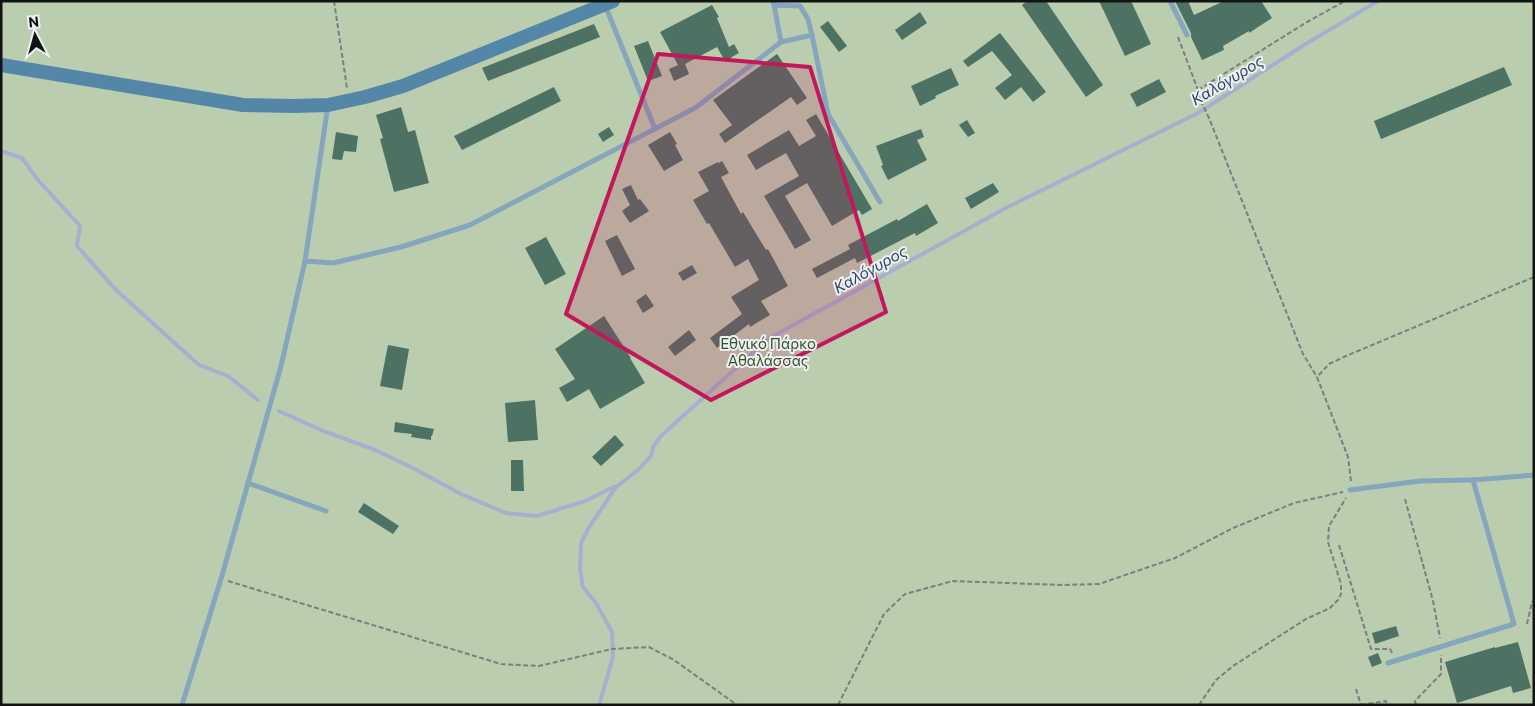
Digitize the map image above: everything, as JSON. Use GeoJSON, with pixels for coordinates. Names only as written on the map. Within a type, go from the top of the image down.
{"type":"FeatureCollection","features":[{"type":"Feature","properties":{"kind":"main road"},"geometry":{"type":"LineString","coordinates":[[1,65],[243,105],[328,105],[404,86],[604,4]]}},
{"type":"Feature","properties":{"kind":"lane"},"geometry":{"type":"LineString","coordinates":[[1170,1],[1187,35]]}},
{"type":"Feature","properties":{"kind":"lane"},"geometry":{"type":"LineString","coordinates":[[782,42],[773,3],[800,6],[808,19],[828,114],[880,202]]}},
{"type":"Feature","properties":{"kind":"lane"},"geometry":{"type":"LineString","coordinates":[[604,4],[655,129]]}},
{"type":"Feature","properties":{"kind":"lane"},"geometry":{"type":"LineString","coordinates":[[305,261],[333,263],[401,247],[470,225],[695,108],[782,42],[812,35]]}},
{"type":"Feature","properties":{"kind":"lane"},"geometry":{"type":"LineString","coordinates":[[182,705],[221,579],[281,366],[305,261],[328,105]]}},
{"type":"Feature","properties":{"kind":"lane"},"geometry":{"type":"LineString","coordinates":[[1350,490],[1420,481],[1473,480],[1534,475]]}},
{"type":"Feature","properties":{"kind":"lane"},"geometry":{"type":"LineString","coordinates":[[1388,663],[1514,624],[1473,480]]}},
{"type":"Feature","properties":{"kind":"lane"},"geometry":{"type":"LineString","coordinates":[[248,483],[326,511]]}},
{"type":"Feature","properties":{"kind":"path"},"geometry":{"type":"LineString","coordinates":[[334,1],[349,100]]}},
{"type":"Feature","properties":{"kind":"path"},"geometry":{"type":"LineString","coordinates":[[1198,90],[1345,1]]}},
{"type":"Feature","properties":{"kind":"path"},"geometry":{"type":"LineString","coordinates":[[1176,34],[1198,90],[1200,100],[1209,118],[1303,354],[1317,377],[1348,457],[1352,478],[1350,490],[1329,526],[1328,542],[1341,584],[1338,600],[1330,608],[1306,619],[1234,666],[1216,680],[1199,705]]}},
{"type":"Feature","properties":{"kind":"path"},"geometry":{"type":"LineString","coordinates":[[1317,377],[1329,364],[1346,356],[1534,277]]}},
{"type":"Feature","properties":{"kind":"path"},"geometry":{"type":"LineString","coordinates":[[838,705],[884,614],[905,594],[953,581],[1062,585],[1099,584],[1175,558],[1233,528],[1294,503],[1350,490]]}},
{"type":"Feature","properties":{"kind":"path"},"geometry":{"type":"LineString","coordinates":[[1405,499],[1433,600],[1442,646],[1441,674],[1415,701],[1416,705]]}},
{"type":"Feature","properties":{"kind":"path"},"geometry":{"type":"LineString","coordinates":[[1339,545],[1371,649],[1390,649],[1396,660]]}},
{"type":"Feature","properties":{"kind":"path"},"geometry":{"type":"LineString","coordinates":[[221,579],[501,664],[539,666],[612,649],[650,646],[674,660],[737,705]]}},
{"type":"Feature","properties":{"kind":"path"},"geometry":{"type":"LineString","coordinates":[[1527,624],[1532,602],[1534,601]]}},
{"type":"Feature","properties":{"kind":"path"},"geometry":{"type":"LineString","coordinates":[[1356,689],[1361,705],[1386,701],[1387,705]]}},
{"type":"Feature","properties":{"kind":"highlighted area"},"geometry":{"type":"Polygon","coordinates":[[[658,54],[810,67],[886,312],[711,400],[566,314],[658,54]]]}},
{"type":"Feature","properties":{"kind":"green space","name":"Εθνικό Πάρκο Αθαλάσσας"},"geometry":{"type":"Polygon","coordinates":[[[1,1],[1534,1],[1534,705],[1,705],[1,1]]]}},
{"type":"Feature","properties":{"kind":"building"},"geometry":{"type":"Polygon","coordinates":[[[1027,1],[1046,1],[1103,85],[1086,97],[1022,5],[1027,1]]]}},
{"type":"Feature","properties":{"kind":"building"},"geometry":{"type":"Polygon","coordinates":[[[1099,1],[1131,1],[1151,44],[1125,56],[1099,1]]]}},
{"type":"Feature","properties":{"kind":"building"},"geometry":{"type":"Polygon","coordinates":[[[1175,1],[1188,1],[1194,15],[1224,1],[1261,1],[1272,18],[1249,33],[1249,31],[1223,46],[1224,50],[1202,60],[1175,1]]]}},
{"type":"Feature","properties":{"kind":"building"},"geometry":{"type":"Polygon","coordinates":[[[712,5],[719,17],[717,18],[729,47],[734,44],[739,53],[725,61],[717,47],[685,64],[689,74],[674,81],[669,69],[678,65],[660,32],[712,5]]]}},
{"type":"Feature","properties":{"kind":"building"},"geometry":{"type":"Polygon","coordinates":[[[920,12],[927,23],[902,40],[895,30],[920,12]]]}},
{"type":"Feature","properties":{"kind":"building"},"geometry":{"type":"Polygon","coordinates":[[[828,21],[847,46],[839,52],[820,27],[828,21]]]}},
{"type":"Feature","properties":{"kind":"building"},"geometry":{"type":"Polygon","coordinates":[[[594,24],[600,37],[488,81],[482,68],[594,24]]]}},
{"type":"Feature","properties":{"kind":"building"},"geometry":{"type":"Polygon","coordinates":[[[1000,33],[1046,92],[1033,102],[1021,87],[1005,100],[995,88],[1012,75],[992,51],[968,67],[963,61],[1000,33]]]}},
{"type":"Feature","properties":{"kind":"building"},"geometry":{"type":"Polygon","coordinates":[[[648,41],[662,76],[648,81],[634,46],[648,41]]]}},
{"type":"Feature","properties":{"kind":"building"},"geometry":{"type":"Polygon","coordinates":[[[777,54],[807,98],[797,105],[791,97],[725,143],[719,134],[732,125],[713,100],[777,54]]]}},
{"type":"Feature","properties":{"kind":"building"},"geometry":{"type":"Polygon","coordinates":[[[1504,67],[1512,85],[1381,139],[1374,121],[1504,67]]]}},
{"type":"Feature","properties":{"kind":"building"},"geometry":{"type":"Polygon","coordinates":[[[951,68],[959,85],[935,96],[936,98],[920,106],[911,86],[951,68]]]}},
{"type":"Feature","properties":{"kind":"building"},"geometry":{"type":"Polygon","coordinates":[[[1159,79],[1166,92],[1137,107],[1130,94],[1159,79]]]}},
{"type":"Feature","properties":{"kind":"building"},"geometry":{"type":"Polygon","coordinates":[[[554,87],[561,101],[462,150],[454,136],[554,87]]]}},
{"type":"Feature","properties":{"kind":"building"},"geometry":{"type":"Polygon","coordinates":[[[401,107],[408,132],[415,130],[429,183],[394,192],[380,139],[383,138],[376,115],[401,107]]]}},
{"type":"Feature","properties":{"kind":"building"},"geometry":{"type":"Polygon","coordinates":[[[816,114],[872,209],[862,215],[859,210],[832,226],[807,183],[785,196],[811,240],[795,249],[764,196],[799,176],[786,153],[756,170],[747,155],[789,130],[799,146],[816,136],[806,120],[816,114]]]}},
{"type":"Feature","properties":{"kind":"building"},"geometry":{"type":"Polygon","coordinates":[[[967,120],[975,133],[968,137],[959,125],[967,120]]]}},
{"type":"Feature","properties":{"kind":"building"},"geometry":{"type":"Polygon","coordinates":[[[609,127],[614,135],[603,142],[598,134],[609,127]]]}},
{"type":"Feature","properties":{"kind":"building"},"geometry":{"type":"Polygon","coordinates":[[[921,129],[924,137],[917,140],[927,160],[888,180],[881,166],[883,165],[876,146],[921,129]]]}},
{"type":"Feature","properties":{"kind":"building"},"geometry":{"type":"Polygon","coordinates":[[[336,132],[358,136],[356,152],[344,151],[342,160],[332,159],[336,132]]]}},
{"type":"Feature","properties":{"kind":"building"},"geometry":{"type":"Polygon","coordinates":[[[670,132],[683,160],[664,171],[648,145],[670,132]]]}},
{"type":"Feature","properties":{"kind":"building"},"geometry":{"type":"Polygon","coordinates":[[[722,161],[729,173],[721,177],[741,214],[743,212],[766,250],[768,249],[788,286],[761,301],[770,315],[750,327],[749,324],[717,348],[710,338],[742,314],[731,297],[759,280],[748,259],[735,267],[693,200],[709,191],[698,172],[722,161]]]}},
{"type":"Feature","properties":{"kind":"building"},"geometry":{"type":"Polygon","coordinates":[[[993,183],[999,192],[971,209],[965,198],[993,183]]]}},
{"type":"Feature","properties":{"kind":"building"},"geometry":{"type":"Polygon","coordinates":[[[631,185],[638,200],[640,199],[649,211],[630,223],[622,211],[630,205],[622,189],[631,185]]]}},
{"type":"Feature","properties":{"kind":"building"},"geometry":{"type":"Polygon","coordinates":[[[927,204],[938,223],[916,236],[915,233],[857,263],[855,258],[817,278],[812,269],[850,249],[848,245],[897,219],[898,221],[927,204]]]}},
{"type":"Feature","properties":{"kind":"building"},"geometry":{"type":"Polygon","coordinates":[[[617,235],[635,269],[622,276],[605,241],[617,235]]]}},
{"type":"Feature","properties":{"kind":"building"},"geometry":{"type":"Polygon","coordinates":[[[546,237],[566,274],[545,285],[525,248],[546,237]]]}},
{"type":"Feature","properties":{"kind":"building"},"geometry":{"type":"Polygon","coordinates":[[[692,265],[697,273],[683,281],[678,273],[692,265]]]}},
{"type":"Feature","properties":{"kind":"building"},"geometry":{"type":"Polygon","coordinates":[[[646,294],[654,306],[643,313],[636,301],[646,294]]]}},
{"type":"Feature","properties":{"kind":"building"},"geometry":{"type":"Polygon","coordinates":[[[604,316],[645,383],[600,409],[589,389],[567,402],[559,388],[575,379],[555,349],[604,316]]]}},
{"type":"Feature","properties":{"kind":"building"},"geometry":{"type":"Polygon","coordinates":[[[689,330],[696,340],[675,356],[668,347],[689,330]]]}},
{"type":"Feature","properties":{"kind":"building"},"geometry":{"type":"Polygon","coordinates":[[[388,345],[409,349],[402,390],[380,386],[388,345]]]}},
{"type":"Feature","properties":{"kind":"building"},"geometry":{"type":"Polygon","coordinates":[[[535,400],[538,440],[508,442],[505,403],[535,400]]]}},
{"type":"Feature","properties":{"kind":"building"},"geometry":{"type":"Polygon","coordinates":[[[395,422],[434,429],[431,440],[411,437],[412,434],[394,432],[395,422]]]}},
{"type":"Feature","properties":{"kind":"building"},"geometry":{"type":"Polygon","coordinates":[[[615,435],[624,445],[601,466],[592,457],[615,435]]]}},
{"type":"Feature","properties":{"kind":"building"},"geometry":{"type":"Polygon","coordinates":[[[511,460],[523,460],[524,491],[511,491],[511,460]]]}},
{"type":"Feature","properties":{"kind":"building"},"geometry":{"type":"Polygon","coordinates":[[[364,503],[399,526],[393,534],[358,512],[364,503]]]}},
{"type":"Feature","properties":{"kind":"building"},"geometry":{"type":"Polygon","coordinates":[[[1396,626],[1399,636],[1375,644],[1372,633],[1396,626]]]}},
{"type":"Feature","properties":{"kind":"building"},"geometry":{"type":"Polygon","coordinates":[[[1518,642],[1531,688],[1513,693],[1511,686],[1457,703],[1445,662],[1518,642]]]}},
{"type":"Feature","properties":{"kind":"building"},"geometry":{"type":"Polygon","coordinates":[[[1378,653],[1382,663],[1372,667],[1368,657],[1378,653]]]}},
{"type":"Feature","properties":{"kind":"waterway","name":"Καλόγυρος"},"geometry":{"type":"LineString","coordinates":[[599,705],[613,657],[612,632],[596,603],[583,587],[580,568],[581,543],[616,487],[638,470],[651,456],[653,447],[661,436],[768,339],[1004,209],[1198,113],[1304,45],[1378,1]]}},
{"type":"Feature","properties":{"kind":"waterway"},"geometry":{"type":"LineString","coordinates":[[1,151],[22,158],[38,180],[80,226],[77,246],[115,289],[199,365],[228,376],[258,400]]}},
{"type":"Feature","properties":{"kind":"waterway"},"geometry":{"type":"LineString","coordinates":[[279,411],[323,431],[373,449],[461,494],[506,513],[537,516],[585,501],[614,487]]}}]}
